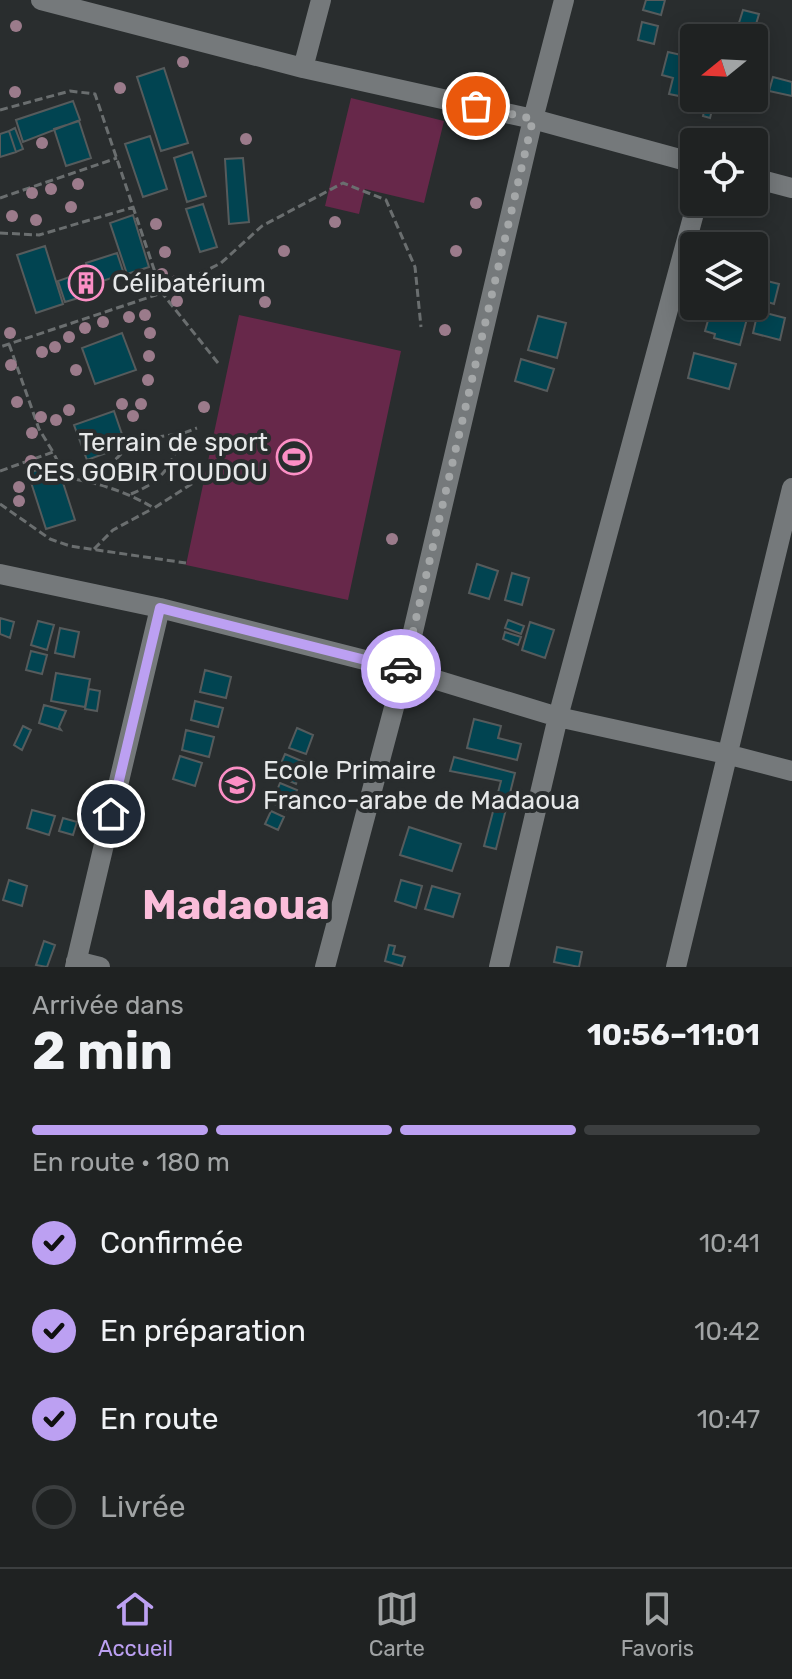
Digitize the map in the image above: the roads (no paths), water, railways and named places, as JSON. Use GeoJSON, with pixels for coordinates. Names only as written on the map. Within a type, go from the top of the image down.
{"type":"FeatureCollection","features":[{"type":"Feature","properties":{"kind":"street"},"geometry":{"type":"LineString","coordinates":[[41,0],[303,68],[533,119],[680,159]]}},
{"type":"Feature","properties":{"kind":"street"},"geometry":{"type":"LineString","coordinates":[[120,20],[125,0]]}},
{"type":"Feature","properties":{"kind":"street"},"geometry":{"type":"LineString","coordinates":[[303,68],[321,0]]}},
{"type":"Feature","properties":{"kind":"street"},"geometry":{"type":"LineString","coordinates":[[325,967],[404,670],[533,119],[564,0]]}},
{"type":"Feature","properties":{"kind":"street"},"geometry":{"type":"LineString","coordinates":[[768,182],[792,188]]}},
{"type":"Feature","properties":{"kind":"street"},"geometry":{"type":"LineString","coordinates":[[499,967],[558,717],[693,216]]}},
{"type":"Feature","properties":{"kind":"street"},"geometry":{"type":"LineString","coordinates":[[676,967],[792,488]]}},
{"type":"Feature","properties":{"kind":"street"},"geometry":{"type":"LineString","coordinates":[[0,574],[160,608],[404,670],[558,717],[792,771]]}},
{"type":"Feature","properties":{"kind":"street"},"geometry":{"type":"LineString","coordinates":[[100,967],[75,964],[160,608]]}},
{"type":"Feature","properties":{"kind":"place","name":"Célibatérium"},"geometry":{"type":"Point","coordinates":[86,283]}},
{"type":"Feature","properties":{"kind":"place","name":"Terrain de sport CES GOBIR TOUDOU"},"geometry":{"type":"Point","coordinates":[294,457]}},
{"type":"Feature","properties":{"kind":"place","name":"Ecole Primaire Franco-arabe de Madaoua"},"geometry":{"type":"Point","coordinates":[237,785]}},
{"type":"Feature","properties":{"kind":"district","name":"Madaoua"},"geometry":{"type":"Point","coordinates":[236,904]}}]}
